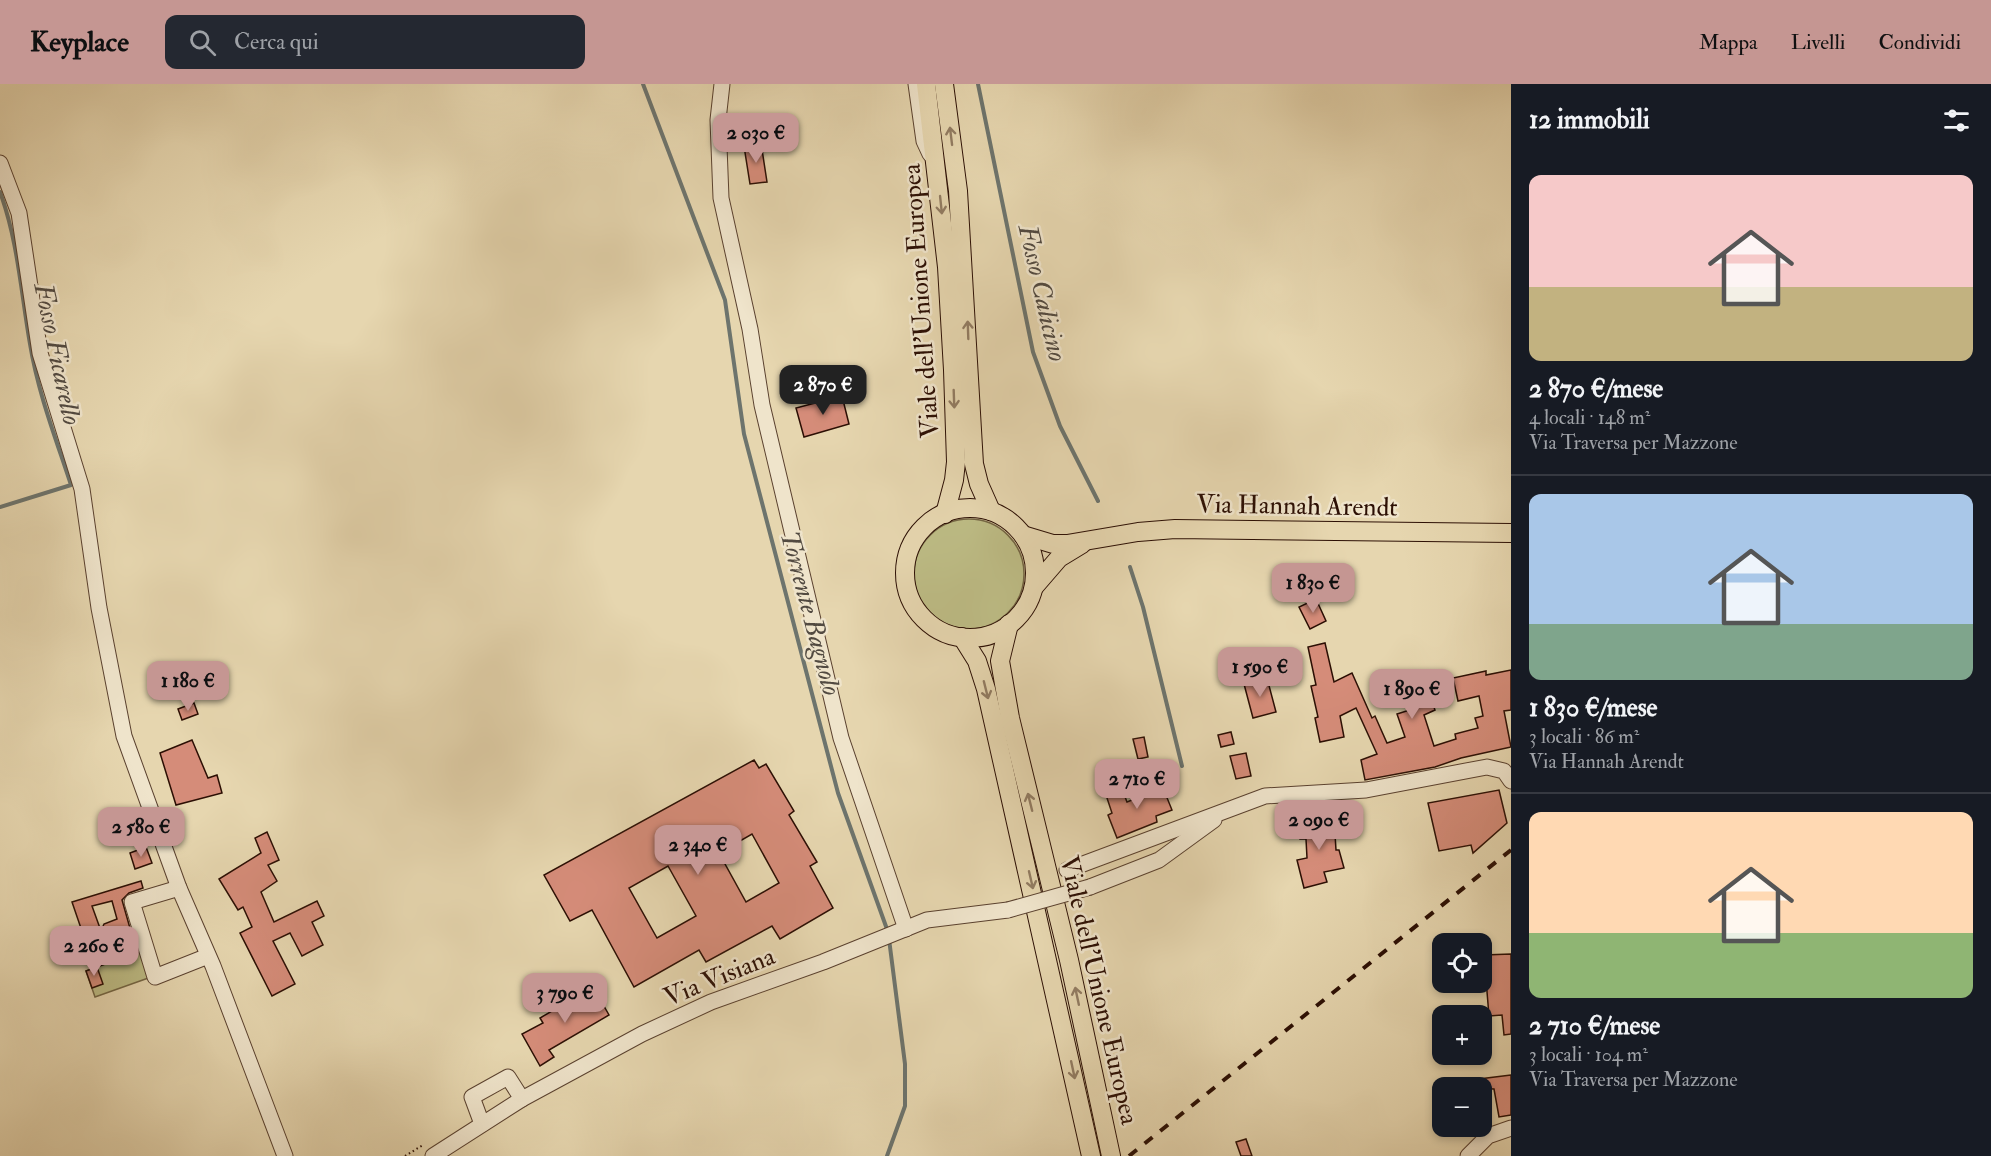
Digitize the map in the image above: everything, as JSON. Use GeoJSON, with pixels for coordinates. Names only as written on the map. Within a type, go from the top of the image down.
{"type":"FeatureCollection","features":[{"type":"Feature","properties":{"kind":"main road","name":"Viale dell'Unione Europea"},"geometry":{"type":"LineString","coordinates":[[926,84],[937,166],[951,311],[956,436],[954,480],[945,514]]}},
{"type":"Feature","properties":{"kind":"main road","name":"Viale dell'Unione Europea"},"geometry":{"type":"LineString","coordinates":[[944,84],[958,191],[974,464],[979,484],[991,512]]}},
{"type":"Feature","properties":{"kind":"main road","name":"Viale dell'Unione Europea"},"geometry":{"type":"LineString","coordinates":[[972,508],[991,512],[1005,518],[1023,535],[1034,560],[1033,588],[1024,608],[1009,624],[992,634],[962,637],[944,632],[929,622],[912,600],[906,582],[906,564],[912,546],[929,524],[945,514],[972,508]]}},
{"type":"Feature","properties":{"kind":"main road","name":"Via Hannah Arendt"},"geometry":{"type":"LineString","coordinates":[[1083,543],[1138,532],[1175,529],[1511,532]]}},
{"type":"Feature","properties":{"kind":"main road"},"geometry":{"type":"LineString","coordinates":[[1023,535],[1053,544],[1083,543]]}},
{"type":"Feature","properties":{"kind":"main road"},"geometry":{"type":"LineString","coordinates":[[1033,588],[1053,563],[1083,543]]}},
{"type":"Feature","properties":{"kind":"main road","name":"Viale dell'Unione Europea"},"geometry":{"type":"LineString","coordinates":[[1009,624],[1000,661],[1010,718],[1069,960],[1111,1156]]}},
{"type":"Feature","properties":{"kind":"main road","name":"Viale dell'Unione Europea"},"geometry":{"type":"LineString","coordinates":[[962,637],[977,661],[986,689],[1091,1156]]}},
{"type":"Feature","properties":{"kind":"street"},"geometry":{"type":"LineString","coordinates":[[722,84],[718,120],[721,198],[750,329],[762,405],[841,738],[903,930]]}},
{"type":"Feature","properties":{"kind":"street"},"geometry":{"type":"LineString","coordinates":[[916,84],[924,141],[937,166]]}},
{"type":"Feature","properties":{"kind":"street"},"geometry":{"type":"LineString","coordinates":[[0,163],[19,213],[40,354],[82,489],[99,608],[124,736],[179,888],[208,956],[285,1156]]}},
{"type":"Feature","properties":{"kind":"street"},"geometry":{"type":"LineString","coordinates":[[1066,870],[1265,796],[1366,790],[1487,767],[1504,771],[1511,781]]}},
{"type":"Feature","properties":{"kind":"street","name":"Via Visiana"},"geometry":{"type":"LineString","coordinates":[[433,1156],[522,1099],[642,1034],[711,1002],[884,939],[933,918],[1008,910],[1090,887],[1159,860],[1234,806]]}},
{"type":"Feature","properties":{"kind":"street"},"geometry":{"type":"LineString","coordinates":[[179,888],[132,902],[155,977],[208,956]]}},
{"type":"Feature","properties":{"kind":"street"},"geometry":{"type":"LineString","coordinates":[[482,1124],[472,1097],[508,1077],[522,1099]]}},
{"type":"Feature","properties":{"kind":"street"},"geometry":{"type":"LineString","coordinates":[[1468,1156],[1488,1136],[1511,1128]]}},
{"type":"Feature","properties":{"kind":"shaded area"},"geometry":{"type":"Polygon","coordinates":[[[969,519],[990,523],[1008,535],[1020,553],[1024,574],[1020,595],[1008,613],[990,625],[969,629],[948,625],[930,613],[918,595],[914,574],[918,553],[930,535],[948,523],[969,519]]]}},
{"type":"Feature","properties":{"kind":"shaded area"},"geometry":{"type":"Polygon","coordinates":[[[145,950],[154,976],[95,997],[86,971],[145,950]]]}},
{"type":"Feature","properties":{"kind":"building"},"geometry":{"type":"Polygon","coordinates":[[[761,143],[767,182],[750,184],[744,146],[761,143]]]}},
{"type":"Feature","properties":{"kind":"building"},"geometry":{"type":"Polygon","coordinates":[[[842,396],[849,424],[804,437],[796,408],[842,396]]]}},
{"type":"Feature","properties":{"kind":"building"},"geometry":{"type":"Polygon","coordinates":[[[1316,599],[1326,621],[1310,629],[1299,607],[1316,599]]]}},
{"type":"Feature","properties":{"kind":"building"},"geometry":{"type":"Polygon","coordinates":[[[1325,643],[1334,682],[1352,673],[1372,718],[1375,716],[1387,743],[1405,737],[1397,714],[1416,708],[1410,690],[1426,684],[1435,710],[1424,715],[1434,746],[1456,739],[1455,734],[1478,728],[1475,718],[1483,716],[1479,696],[1458,701],[1453,678],[1486,671],[1486,675],[1511,670],[1511,710],[1504,711],[1511,747],[1461,758],[1435,767],[1365,780],[1361,760],[1377,754],[1356,708],[1340,716],[1344,737],[1320,742],[1315,718],[1318,717],[1311,686],[1316,685],[1308,647],[1325,643]]]}},
{"type":"Feature","properties":{"kind":"building"},"geometry":{"type":"Polygon","coordinates":[[[1267,678],[1276,712],[1253,718],[1244,684],[1267,678]]]}},
{"type":"Feature","properties":{"kind":"building"},"geometry":{"type":"Polygon","coordinates":[[[194,703],[198,714],[182,720],[178,709],[194,703]]]}},
{"type":"Feature","properties":{"kind":"building"},"geometry":{"type":"Polygon","coordinates":[[[1231,732],[1234,744],[1221,747],[1218,735],[1231,732]]]}},
{"type":"Feature","properties":{"kind":"building"},"geometry":{"type":"Polygon","coordinates":[[[1144,737],[1148,757],[1138,759],[1133,739],[1144,737]]]}},
{"type":"Feature","properties":{"kind":"building"},"geometry":{"type":"Polygon","coordinates":[[[192,740],[208,778],[217,775],[222,793],[176,805],[160,753],[192,740]]]}},
{"type":"Feature","properties":{"kind":"building"},"geometry":{"type":"Polygon","coordinates":[[[1246,753],[1251,776],[1236,779],[1230,756],[1246,753]]]}},
{"type":"Feature","properties":{"kind":"building"},"geometry":{"type":"Polygon","coordinates":[[[754,760],[759,768],[766,764],[794,811],[789,815],[817,862],[810,866],[833,908],[780,939],[772,926],[706,962],[699,950],[634,987],[592,910],[570,921],[544,875],[754,760]],[[752,834],[719,853],[746,902],[779,883],[752,834]],[[668,866],[629,888],[657,938],[696,916],[668,866]]]}},
{"type":"Feature","properties":{"kind":"building"},"geometry":{"type":"Polygon","coordinates":[[[1161,783],[1172,810],[1156,816],[1157,822],[1117,838],[1108,815],[1112,813],[1106,795],[1122,789],[1127,802],[1147,794],[1145,789],[1161,783]]]}},
{"type":"Feature","properties":{"kind":"building"},"geometry":{"type":"Polygon","coordinates":[[[1499,790],[1507,823],[1473,853],[1471,845],[1439,851],[1428,803],[1499,790]]]}},
{"type":"Feature","properties":{"kind":"building"},"geometry":{"type":"Polygon","coordinates":[[[1334,818],[1336,850],[1339,850],[1344,868],[1324,872],[1327,882],[1304,888],[1297,860],[1307,858],[1306,839],[1300,839],[1299,821],[1334,818]]]}},
{"type":"Feature","properties":{"kind":"building"},"geometry":{"type":"Polygon","coordinates":[[[267,832],[279,860],[268,865],[277,881],[261,892],[274,922],[317,901],[324,916],[312,922],[323,945],[302,956],[290,933],[273,941],[295,984],[272,996],[240,933],[252,927],[243,907],[238,910],[219,879],[261,853],[255,838],[267,832]]]}},
{"type":"Feature","properties":{"kind":"building"},"geometry":{"type":"Polygon","coordinates":[[[146,847],[152,863],[135,869],[130,853],[146,847]]]}},
{"type":"Feature","properties":{"kind":"building"},"geometry":{"type":"Polygon","coordinates":[[[141,881],[143,888],[129,893],[122,900],[137,953],[99,966],[92,952],[99,935],[85,940],[72,902],[141,881]],[[112,901],[92,906],[101,931],[104,924],[117,919],[112,901]]]}},
{"type":"Feature","properties":{"kind":"building"},"geometry":{"type":"Polygon","coordinates":[[[1511,954],[1511,1034],[1504,1035],[1502,1015],[1492,1016],[1492,1005],[1488,1005],[1487,993],[1492,993],[1492,955],[1511,954]]]}},
{"type":"Feature","properties":{"kind":"building"},"geometry":{"type":"Polygon","coordinates":[[[97,967],[103,984],[92,988],[86,971],[97,967]]]}},
{"type":"Feature","properties":{"kind":"building"},"geometry":{"type":"Polygon","coordinates":[[[593,987],[609,1015],[549,1050],[554,1057],[540,1066],[522,1034],[543,1023],[540,1018],[593,987]]]}},
{"type":"Feature","properties":{"kind":"building"},"geometry":{"type":"Polygon","coordinates":[[[1511,1075],[1511,1115],[1499,1117],[1494,1089],[1492,1089],[1492,1077],[1511,1075]]]}},
{"type":"Feature","properties":{"kind":"building"},"geometry":{"type":"Polygon","coordinates":[[[1246,1139],[1252,1156],[1241,1156],[1236,1142],[1246,1139]]]}},
{"type":"Feature","properties":{"kind":"waterway","name":"Torrente Bagnolo"},"geometry":{"type":"LineString","coordinates":[[643,84],[725,300],[744,434],[838,793],[888,932]]}},
{"type":"Feature","properties":{"kind":"waterway","name":"Fosso Calicino"},"geometry":{"type":"LineString","coordinates":[[978,84],[1033,352],[1060,426],[1098,501]]}},
{"type":"Feature","properties":{"kind":"waterway","name":"Fosso Ficarello"},"geometry":{"type":"LineString","coordinates":[[0,192],[15,248],[38,380],[71,485],[0,507]]}},
{"type":"Feature","properties":{"kind":"waterway","name":"Fosso Calicino"},"geometry":{"type":"LineString","coordinates":[[1130,567],[1143,607],[1182,766]]}},
{"type":"Feature","properties":{"kind":"waterway","name":"Torrente Bagnolo"},"geometry":{"type":"LineString","coordinates":[[887,1156],[905,1106],[905,1064],[889,939]]}},
{"type":"Feature","properties":{"kind":"railway"},"geometry":{"type":"LineString","coordinates":[[1129,1156],[1511,850]]}}]}
